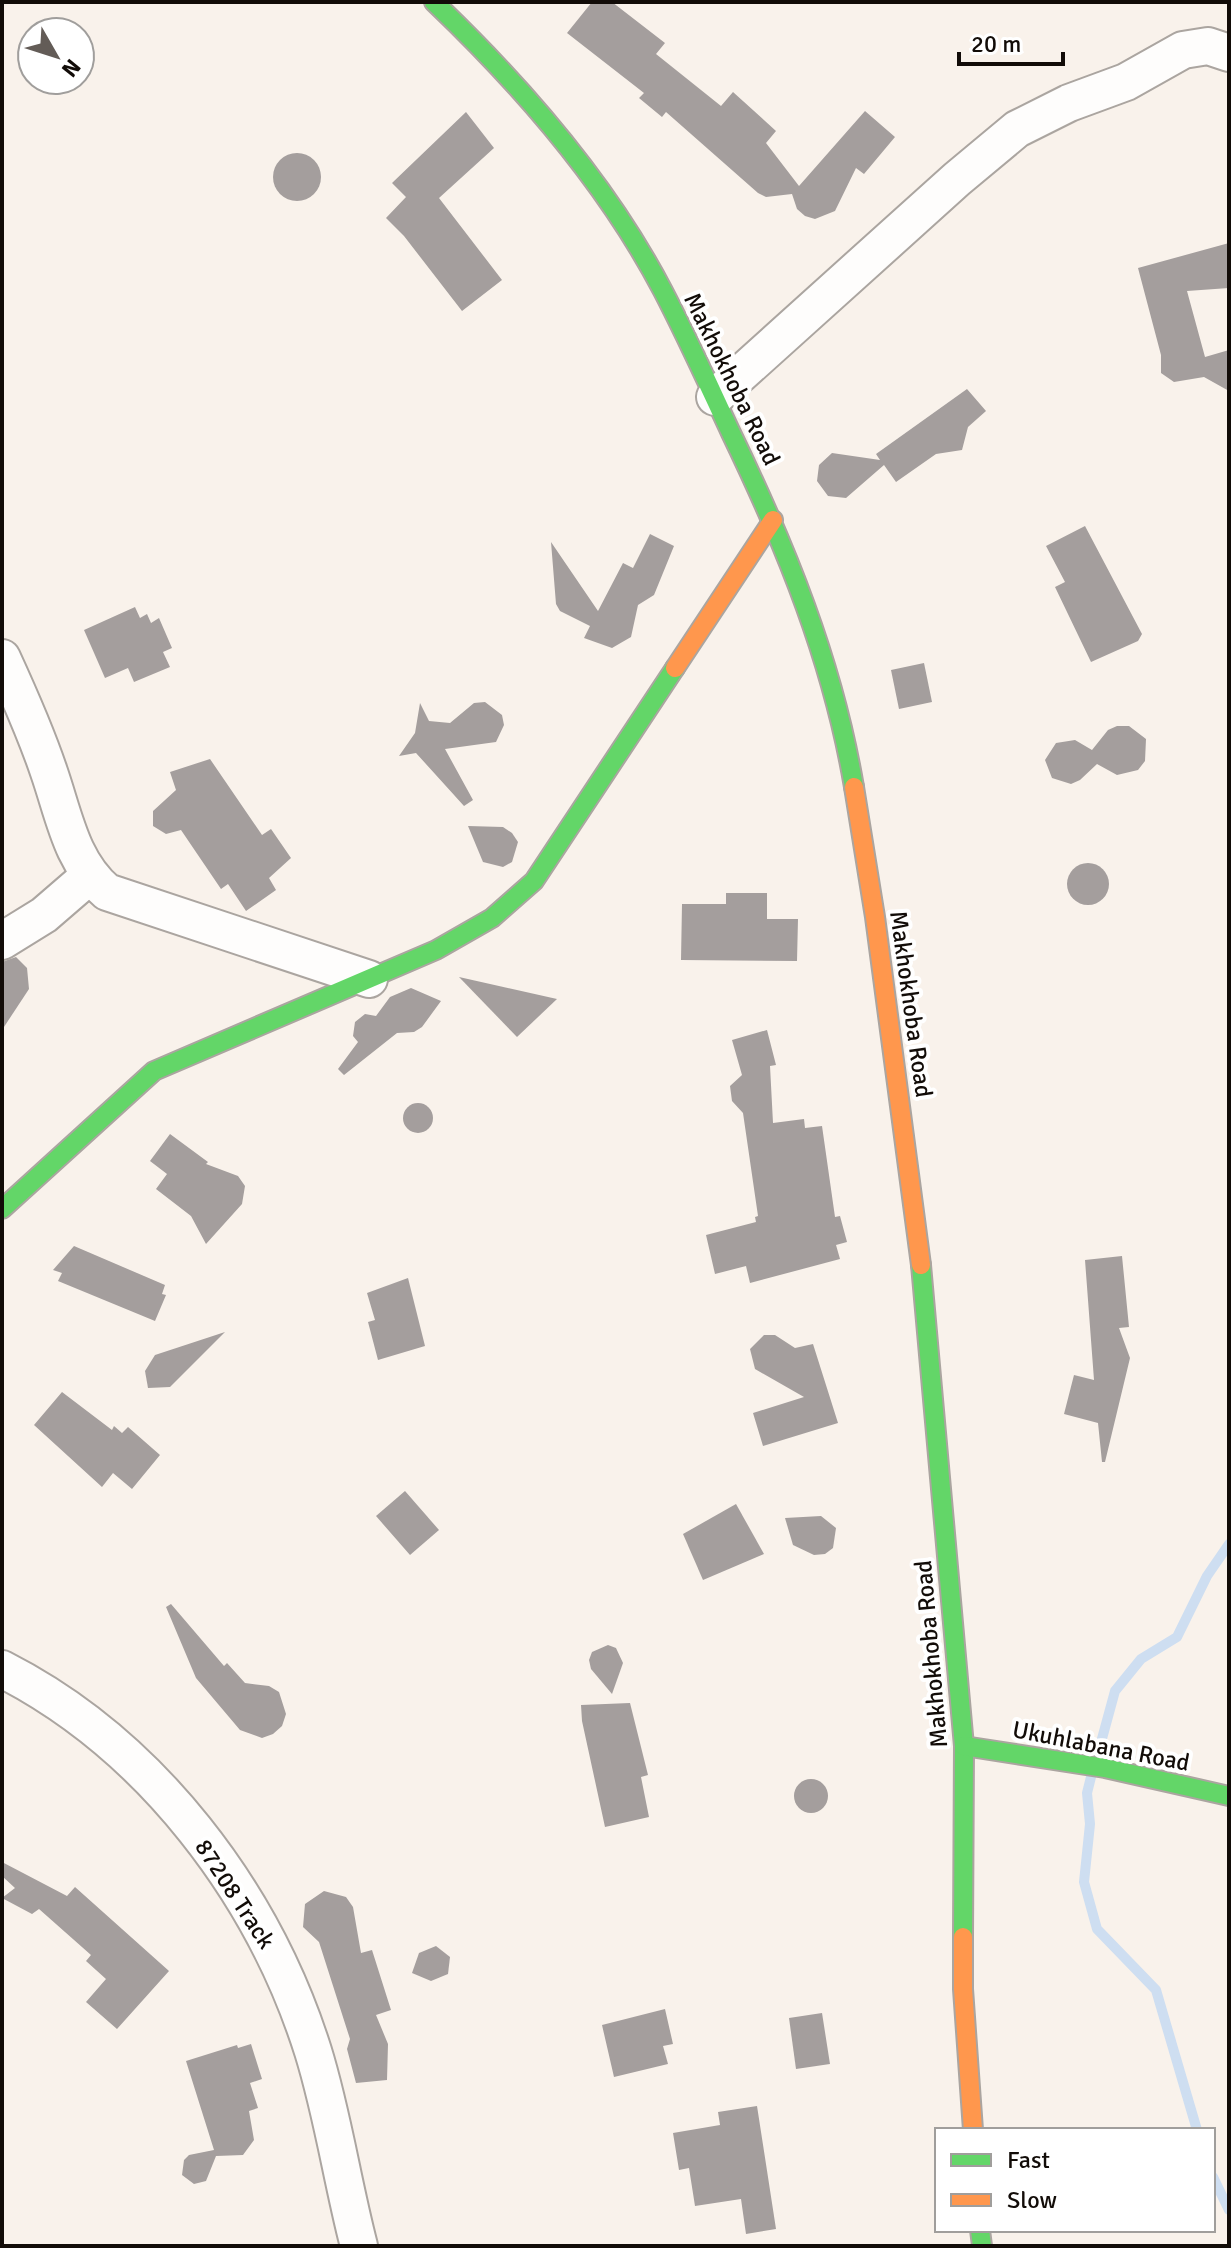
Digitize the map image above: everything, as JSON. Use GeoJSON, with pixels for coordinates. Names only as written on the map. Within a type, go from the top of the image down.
{"type":"FeatureCollection","features":[{"type":"Feature","properties":{"kind":"street","name":"Makhokhoba Road"},"geometry":{"type":"LineString","coordinates":[[434,2],[490,56],[540,113],[609,205],[662,289],[773,520],[817,632],[851,772],[875,917],[920,1257],[964,1746],[963,1989],[973,2128]]}},
{"type":"Feature","properties":{"kind":"street"},"geometry":{"type":"LineString","coordinates":[[715,397],[957,179],[1017,129],[1069,103],[1126,82],[1183,50],[1208,46],[1229,53]]}},
{"type":"Feature","properties":{"kind":"street"},"geometry":{"type":"LineString","coordinates":[[2,1209],[154,1071],[436,950],[492,918],[534,881],[773,520]]}},
{"type":"Feature","properties":{"kind":"street"},"geometry":{"type":"LineString","coordinates":[[2,658],[49,770],[73,845],[88,877],[107,892],[369,979]]}},
{"type":"Feature","properties":{"kind":"street"},"geometry":{"type":"LineString","coordinates":[[2,941],[44,915],[88,877]]}},
{"type":"Feature","properties":{"kind":"street","name":"87208 Track"},"geometry":{"type":"LineString","coordinates":[[2,1669],[70,1709],[137,1765],[181,1813],[240,1895],[267,1939],[312,2049],[359,2246]]}},
{"type":"Feature","properties":{"kind":"street","name":"Ukuhlabana Road"},"geometry":{"type":"LineString","coordinates":[[964,1746],[1136,1775],[1229,1796]]}},
{"type":"Feature","properties":{"kind":"building"},"geometry":{"type":"Polygon","coordinates":[[[592,2],[612,2],[665,43],[656,54],[721,106],[733,92],[776,131],[766,143],[799,186],[865,111],[895,137],[864,174],[856,168],[835,211],[815,219],[805,216],[797,209],[792,194],[766,197],[758,193],[666,112],[662,117],[639,98],[644,93],[567,33],[592,2]]]}},
{"type":"Feature","properties":{"kind":"building"},"geometry":{"type":"Polygon","coordinates":[[[466,112],[494,148],[439,198],[502,280],[462,311],[404,236],[386,218],[406,197],[392,183],[466,112]]]}},
{"type":"Feature","properties":{"kind":"building"},"geometry":{"type":"Polygon","coordinates":[[[297,153],[314,160],[321,177],[314,194],[297,201],[280,194],[273,177],[280,160],[297,153]]]}},
{"type":"Feature","properties":{"kind":"building"},"geometry":{"type":"Polygon","coordinates":[[[1229,243],[1229,288],[1187,291],[1205,357],[1229,350],[1229,391],[1204,377],[1174,382],[1161,373],[1161,355],[1138,268],[1229,243]]]}},
{"type":"Feature","properties":{"kind":"building"},"geometry":{"type":"Polygon","coordinates":[[[967,389],[986,411],[968,427],[962,450],[936,454],[896,482],[884,465],[846,498],[828,496],[817,481],[819,465],[832,453],[880,460],[876,454],[967,389]]]}},
{"type":"Feature","properties":{"kind":"building"},"geometry":{"type":"Polygon","coordinates":[[[1085,526],[1142,634],[1138,641],[1091,662],[1055,587],[1065,582],[1046,546],[1085,526]]]}},
{"type":"Feature","properties":{"kind":"building"},"geometry":{"type":"Polygon","coordinates":[[[650,534],[674,546],[654,595],[638,605],[631,637],[612,648],[584,638],[590,626],[560,611],[556,604],[551,542],[598,611],[623,563],[633,568],[650,534]]]}},
{"type":"Feature","properties":{"kind":"building"},"geometry":{"type":"Polygon","coordinates":[[[135,607],[140,618],[147,614],[151,623],[159,618],[172,648],[163,652],[170,667],[134,682],[128,668],[105,678],[84,630],[135,607]]]}},
{"type":"Feature","properties":{"kind":"building"},"geometry":{"type":"Polygon","coordinates":[[[924,663],[932,702],[899,709],[891,670],[924,663]]]}},
{"type":"Feature","properties":{"kind":"building"},"geometry":{"type":"Polygon","coordinates":[[[485,702],[502,715],[504,725],[496,742],[445,749],[473,800],[464,806],[416,753],[399,756],[415,733],[420,703],[429,721],[450,723],[474,703],[485,702]]]}},
{"type":"Feature","properties":{"kind":"building"},"geometry":{"type":"Polygon","coordinates":[[[1129,726],[1146,739],[1145,761],[1138,770],[1117,775],[1097,764],[1071,784],[1052,778],[1045,760],[1056,743],[1075,740],[1092,750],[1108,730],[1129,726]]]}},
{"type":"Feature","properties":{"kind":"building"},"geometry":{"type":"Polygon","coordinates":[[[210,759],[262,835],[271,829],[291,858],[269,878],[276,890],[246,911],[228,884],[221,889],[181,830],[166,834],[153,826],[153,811],[176,790],[170,772],[210,759]]]}},
{"type":"Feature","properties":{"kind":"building"},"geometry":{"type":"Polygon","coordinates":[[[468,826],[503,827],[512,833],[518,842],[512,862],[503,867],[483,862],[468,826]]]}},
{"type":"Feature","properties":{"kind":"building"},"geometry":{"type":"Polygon","coordinates":[[[1088,863],[1103,869],[1109,884],[1103,899],[1088,905],[1073,899],[1067,884],[1073,869],[1088,863]]]}},
{"type":"Feature","properties":{"kind":"building"},"geometry":{"type":"Polygon","coordinates":[[[726,893],[767,893],[767,919],[798,919],[797,961],[681,960],[682,904],[726,904],[726,893]]]}},
{"type":"Feature","properties":{"kind":"building"},"geometry":{"type":"Polygon","coordinates":[[[16,957],[27,968],[29,989],[2,1030],[2,962],[16,957]]]}},
{"type":"Feature","properties":{"kind":"building"},"geometry":{"type":"Polygon","coordinates":[[[459,977],[557,999],[517,1037],[459,977]]]}},
{"type":"Feature","properties":{"kind":"building"},"geometry":{"type":"Polygon","coordinates":[[[411,988],[441,1001],[422,1027],[414,1032],[397,1033],[344,1075],[338,1069],[358,1042],[353,1036],[355,1022],[365,1014],[376,1016],[390,997],[411,988]]]}},
{"type":"Feature","properties":{"kind":"building"},"geometry":{"type":"Polygon","coordinates":[[[767,1030],[776,1065],[770,1066],[773,1123],[804,1119],[805,1128],[822,1126],[835,1217],[840,1216],[847,1242],[836,1245],[840,1259],[750,1283],[746,1266],[715,1274],[706,1235],[756,1222],[755,1217],[758,1216],[743,1113],[732,1101],[730,1086],[742,1075],[732,1040],[767,1030]]]}},
{"type":"Feature","properties":{"kind":"building"},"geometry":{"type":"Polygon","coordinates":[[[418,1103],[424,1104],[432,1112],[432,1124],[424,1132],[418,1133],[412,1132],[404,1124],[403,1118],[404,1112],[412,1104],[418,1103]]]}},
{"type":"Feature","properties":{"kind":"building"},"geometry":{"type":"Polygon","coordinates":[[[170,1134],[208,1162],[206,1164],[238,1176],[245,1186],[242,1204],[206,1244],[191,1216],[156,1189],[167,1174],[150,1161],[170,1134]]]}},
{"type":"Feature","properties":{"kind":"building"},"geometry":{"type":"Polygon","coordinates":[[[74,1246],[165,1285],[162,1294],[166,1295],[155,1321],[58,1281],[62,1273],[53,1270],[74,1246]]]}},
{"type":"Feature","properties":{"kind":"building"},"geometry":{"type":"Polygon","coordinates":[[[1122,1256],[1129,1327],[1119,1328],[1130,1358],[1105,1462],[1102,1462],[1098,1423],[1064,1414],[1074,1375],[1094,1380],[1085,1260],[1122,1256]]]}},
{"type":"Feature","properties":{"kind":"building"},"geometry":{"type":"Polygon","coordinates":[[[408,1278],[425,1346],[378,1360],[368,1322],[375,1320],[367,1293],[408,1278]]]}},
{"type":"Feature","properties":{"kind":"building"},"geometry":{"type":"Polygon","coordinates":[[[225,1332],[170,1387],[148,1388],[145,1371],[155,1355],[225,1332]]]}},
{"type":"Feature","properties":{"kind":"building"},"geometry":{"type":"Polygon","coordinates":[[[764,1335],[775,1335],[795,1348],[813,1344],[838,1423],[763,1446],[753,1413],[804,1397],[755,1369],[750,1349],[764,1335]]]}},
{"type":"Feature","properties":{"kind":"building"},"geometry":{"type":"Polygon","coordinates":[[[62,1392],[112,1430],[114,1426],[122,1433],[128,1427],[160,1455],[132,1489],[113,1473],[102,1487],[34,1425],[62,1392]]]}},
{"type":"Feature","properties":{"kind":"building"},"geometry":{"type":"Polygon","coordinates":[[[405,1491],[439,1530],[410,1555],[376,1516],[405,1491]]]}},
{"type":"Feature","properties":{"kind":"building"},"geometry":{"type":"Polygon","coordinates":[[[736,1504],[764,1554],[703,1580],[683,1534],[736,1504]]]}},
{"type":"Feature","properties":{"kind":"building"},"geometry":{"type":"Polygon","coordinates":[[[821,1516],[836,1528],[833,1548],[825,1554],[814,1555],[793,1545],[785,1518],[821,1516]]]}},
{"type":"Feature","properties":{"kind":"building"},"geometry":{"type":"Polygon","coordinates":[[[171,1604],[224,1666],[227,1663],[245,1683],[269,1686],[279,1692],[286,1714],[282,1726],[273,1734],[262,1738],[240,1730],[196,1678],[166,1607],[171,1604]]]}},
{"type":"Feature","properties":{"kind":"building"},"geometry":{"type":"Polygon","coordinates":[[[608,1645],[616,1648],[623,1663],[612,1694],[591,1669],[589,1660],[592,1652],[608,1645]]]}},
{"type":"Feature","properties":{"kind":"building"},"geometry":{"type":"Polygon","coordinates":[[[630,1703],[648,1775],[641,1777],[649,1817],[605,1827],[581,1705],[630,1703]]]}},
{"type":"Feature","properties":{"kind":"building"},"geometry":{"type":"Polygon","coordinates":[[[811,1779],[823,1784],[828,1796],[823,1808],[811,1813],[799,1808],[794,1796],[799,1784],[811,1779]]]}},
{"type":"Feature","properties":{"kind":"building"},"geometry":{"type":"Polygon","coordinates":[[[2,1862],[67,1896],[75,1887],[169,1971],[117,2029],[86,2002],[106,1979],[86,1961],[91,1955],[39,1909],[32,1914],[2,1898],[15,1888],[2,1876],[2,1862]]]}},
{"type":"Feature","properties":{"kind":"building"},"geometry":{"type":"Polygon","coordinates":[[[324,1891],[346,1897],[353,1907],[361,1953],[372,1950],[391,2010],[376,2015],[388,2044],[387,2080],[356,2083],[347,2049],[350,2039],[319,1942],[303,1927],[305,1904],[324,1891]]]}},
{"type":"Feature","properties":{"kind":"building"},"geometry":{"type":"Polygon","coordinates":[[[436,1946],[450,1957],[448,1974],[431,1981],[412,1973],[419,1953],[436,1946]]]}},
{"type":"Feature","properties":{"kind":"building"},"geometry":{"type":"Polygon","coordinates":[[[665,2009],[673,2044],[663,2046],[668,2064],[614,2077],[602,2025],[665,2009]]]}},
{"type":"Feature","properties":{"kind":"building"},"geometry":{"type":"Polygon","coordinates":[[[822,2013],[830,2064],[796,2069],[789,2018],[822,2013]]]}},
{"type":"Feature","properties":{"kind":"building"},"geometry":{"type":"Polygon","coordinates":[[[251,2044],[262,2079],[250,2083],[258,2108],[249,2111],[254,2140],[243,2155],[216,2156],[206,2181],[194,2184],[182,2175],[184,2160],[189,2155],[214,2150],[186,2061],[237,2045],[238,2048],[251,2044]]]}},
{"type":"Feature","properties":{"kind":"building"},"geometry":{"type":"Polygon","coordinates":[[[757,2106],[776,2229],[746,2234],[741,2199],[695,2206],[689,2168],[679,2170],[673,2133],[720,2125],[718,2112],[757,2106]]]}},
{"type":"Feature","properties":{"kind":"waterway"},"geometry":{"type":"LineString","coordinates":[[1097,1757],[1115,1691],[1141,1659],[1177,1637],[1207,1576],[1229,1544]]}},
{"type":"Feature","properties":{"kind":"waterway"},"geometry":{"type":"LineString","coordinates":[[1091,1777],[1087,1793],[1090,1824],[1084,1882],[1097,1929],[1156,1990],[1196,2128]]}},
{"type":"Feature","properties":{"kind":"waterway"},"geometry":{"type":"LineString","coordinates":[[1215,2181],[1229,2210]]}},
{"type":"Feature","properties":{"kind":"traffic: fast"},"geometry":{"type":"LineString","coordinates":[[434,2],[499,67],[560,137],[616,212],[663,291],[789,562],[834,695],[854,787]]}},
{"type":"Feature","properties":{"kind":"traffic: fast"},"geometry":{"type":"LineString","coordinates":[[2,1209],[154,1071],[436,950],[492,918],[534,881],[675,668]]}},
{"type":"Feature","properties":{"kind":"traffic: fast"},"geometry":{"type":"LineString","coordinates":[[921,1265],[964,1746],[963,1937]]}},
{"type":"Feature","properties":{"kind":"traffic: fast"},"geometry":{"type":"LineString","coordinates":[[964,1746],[1105,1768],[1229,1796]]}},
{"type":"Feature","properties":{"kind":"traffic: fast"},"geometry":{"type":"LineString","coordinates":[[980,2232],[982,2246]]}},
{"type":"Feature","properties":{"kind":"traffic: slow"},"geometry":{"type":"LineString","coordinates":[[675,668],[773,520]]}},
{"type":"Feature","properties":{"kind":"traffic: slow"},"geometry":{"type":"LineString","coordinates":[[854,787],[875,917],[921,1265]]}},
{"type":"Feature","properties":{"kind":"traffic: slow"},"geometry":{"type":"LineString","coordinates":[[963,1937],[963,1989],[973,2128]]}}]}
